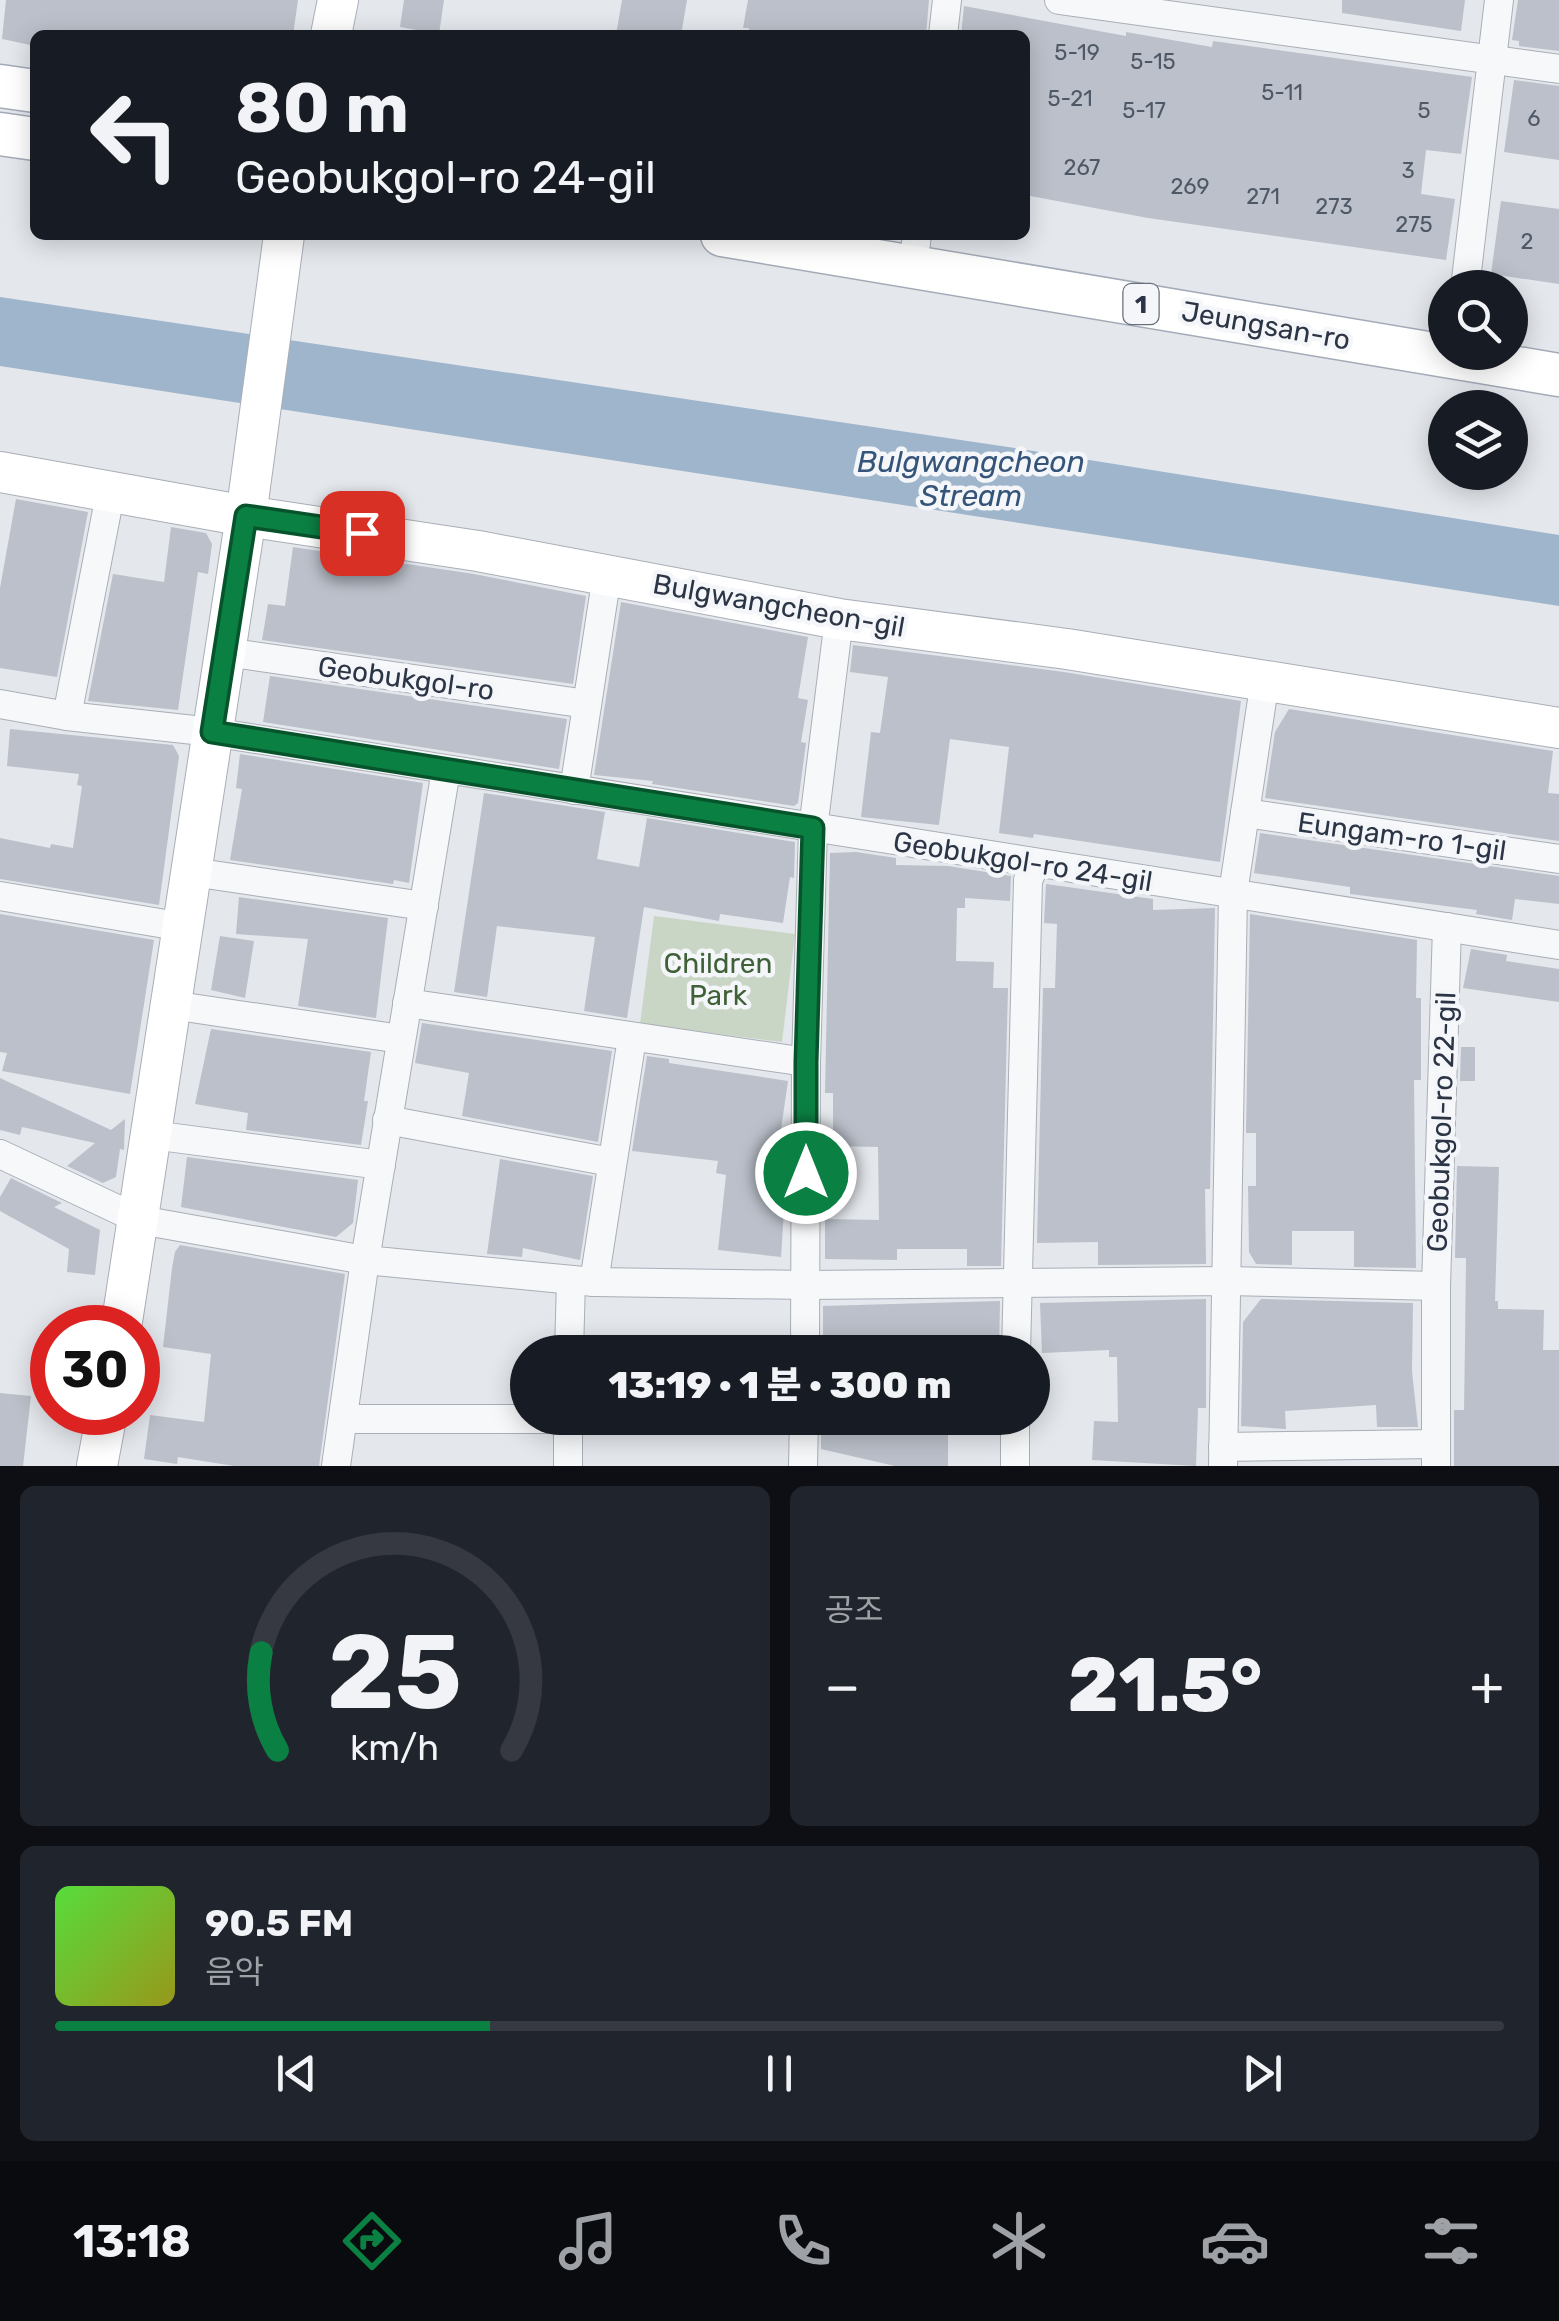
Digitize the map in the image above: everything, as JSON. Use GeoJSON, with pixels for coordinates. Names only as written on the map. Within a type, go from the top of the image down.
{"type":"FeatureCollection","features":[{"type":"Feature","properties":{"kind":"main road"},"geometry":{"type":"LineString","coordinates":[[0,86],[30,91]]}},
{"type":"Feature","properties":{"kind":"main road"},"geometry":{"type":"LineString","coordinates":[[0,134],[30,138]]}},
{"type":"Feature","properties":{"kind":"main road","name":"Jeungsan-ro"},"geometry":{"type":"LineString","coordinates":[[786,240],[915,250],[1428,349]]}},
{"type":"Feature","properties":{"kind":"main road","name":"Jeungsan-ro"},"geometry":{"type":"LineString","coordinates":[[1528,369],[1559,375]]}},
{"type":"Feature","properties":{"kind":"street"},"geometry":{"type":"LineString","coordinates":[[332,30],[338,0]]}},
{"type":"Feature","properties":{"kind":"street"},"geometry":{"type":"LineString","coordinates":[[943,30],[947,0]]}},
{"type":"Feature","properties":{"kind":"street"},"geometry":{"type":"LineString","coordinates":[[1059,0],[1559,69]]}},
{"type":"Feature","properties":{"kind":"street"},"geometry":{"type":"LineString","coordinates":[[1468,270],[1499,0]]}},
{"type":"Feature","properties":{"kind":"street"},"geometry":{"type":"LineString","coordinates":[[125,1305],[246,516],[283,240]]}},
{"type":"Feature","properties":{"kind":"street","name":"Bulgwangcheon-gil"},"geometry":{"type":"LineString","coordinates":[[0,472],[246,516],[478,551],[839,619],[1066,649],[1559,728]]}},
{"type":"Feature","properties":{"kind":"street"},"geometry":{"type":"LineString","coordinates":[[66,716],[111,490]]}},
{"type":"Feature","properties":{"kind":"street"},"geometry":{"type":"LineString","coordinates":[[574,790],[606,575]]}},
{"type":"Feature","properties":{"kind":"street"},"geometry":{"type":"LineString","coordinates":[[805,1335],[806,1062],[813,828],[839,619]]}},
{"type":"Feature","properties":{"kind":"street","name":"Geobukgol-ro"},"geometry":{"type":"LineString","coordinates":[[225,652],[587,704]]}},
{"type":"Feature","properties":{"kind":"street"},"geometry":{"type":"LineString","coordinates":[[1266,680],[1232,893],[1223,1457],[1436,1455],[1436,1286]]}},
{"type":"Feature","properties":{"kind":"street","name":"Geobukgol-ro 24-gil"},"geometry":{"type":"LineString","coordinates":[[0,704],[66,716],[212,732],[1559,945]]}},
{"type":"Feature","properties":{"kind":"street"},"geometry":{"type":"LineString","coordinates":[[336,1466],[387,1120],[446,770]]}},
{"type":"Feature","properties":{"kind":"street","name":"Eungam-ro 1-gil"},"geometry":{"type":"LineString","coordinates":[[1245,813],[1559,858]]}},
{"type":"Feature","properties":{"kind":"street"},"geometry":{"type":"LineString","coordinates":[[1016,1335],[1028,880],[1036,863]]}},
{"type":"Feature","properties":{"kind":"street"},"geometry":{"type":"LineString","coordinates":[[192,872],[424,906]]}},
{"type":"Feature","properties":{"kind":"street"},"geometry":{"type":"LineString","coordinates":[[0,896],[183,927]]}},
{"type":"Feature","properties":{"kind":"street","name":"Geobukgol-ro 22-gil"},"geometry":{"type":"LineString","coordinates":[[0,1154],[140,1220],[365,1260],[582,1281],[806,1285],[1227,1281],[1436,1286],[1447,928]]}},
{"type":"Feature","properties":{"kind":"street"},"geometry":{"type":"LineString","coordinates":[[407,1004],[806,1062]]}},
{"type":"Feature","properties":{"kind":"street"},"geometry":{"type":"LineString","coordinates":[[171,1005],[402,1039]]}},
{"type":"Feature","properties":{"kind":"street"},"geometry":{"type":"LineString","coordinates":[[572,1335],[611,1162],[632,1038]]}},
{"type":"Feature","properties":{"kind":"street"},"geometry":{"type":"LineString","coordinates":[[387,1120],[611,1162]]}},
{"type":"Feature","properties":{"kind":"street"},"geometry":{"type":"LineString","coordinates":[[152,1134],[381,1165]]}},
{"type":"Feature","properties":{"kind":"street"},"geometry":{"type":"LineString","coordinates":[[343,1420],[510,1419]]}},
{"type":"Feature","properties":{"kind":"street"},"geometry":{"type":"LineString","coordinates":[[98,1466],[103,1435]]}},
{"type":"Feature","properties":{"kind":"street"},"geometry":{"type":"LineString","coordinates":[[568,1435],[568,1466]]}},
{"type":"Feature","properties":{"kind":"street"},"geometry":{"type":"LineString","coordinates":[[803,1466],[804,1435]]}},
{"type":"Feature","properties":{"kind":"street"},"geometry":{"type":"LineString","coordinates":[[1015,1466],[1016,1435]]}},
{"type":"Feature","properties":{"kind":"green space","name":"Children Park"},"geometry":{"type":"Polygon","coordinates":[[[654,916],[795,934],[782,1042],[640,1024],[654,916]]]}},
{"type":"Feature","properties":{"kind":"water","name":"Bulgwangcheon Stream"},"geometry":{"type":"Polygon","coordinates":[[[0,297],[1008,447],[1559,535],[1559,606],[0,366],[0,297]]]}},
{"type":"Feature","properties":{"kind":"building"},"geometry":{"type":"Polygon","coordinates":[[[6,0],[298,0],[294,30],[30,30],[30,45],[2,39],[6,0]]]}},
{"type":"Feature","properties":{"kind":"building"},"geometry":{"type":"Polygon","coordinates":[[[404,0],[444,0],[440,30],[400,27],[404,0]]]}},
{"type":"Feature","properties":{"kind":"building"},"geometry":{"type":"Polygon","coordinates":[[[622,0],[687,0],[682,30],[617,30],[622,0]]]}},
{"type":"Feature","properties":{"kind":"building"},"geometry":{"type":"Polygon","coordinates":[[[748,0],[929,0],[926,30],[743,28],[748,0]]]}},
{"type":"Feature","properties":{"kind":"building"},"geometry":{"type":"Polygon","coordinates":[[[1342,0],[1465,0],[1461,31],[1342,13],[1342,0]]]}},
{"type":"Feature","properties":{"kind":"building"},"geometry":{"type":"Polygon","coordinates":[[[1518,0],[1559,0],[1559,51],[1519,46],[1519,41],[1512,40],[1518,0]]]}},
{"type":"Feature","properties":{"kind":"building"},"geometry":{"type":"Polygon","coordinates":[[[964,6],[1126,36],[1126,32],[1212,47],[1213,41],[1472,77],[1461,154],[1426,150],[1421,194],[1455,199],[1446,260],[1148,218],[1030,196],[1030,30],[962,30],[964,6]]]}},
{"type":"Feature","properties":{"kind":"building"},"geometry":{"type":"Polygon","coordinates":[[[1514,80],[1559,86],[1559,160],[1504,152],[1514,80]]]}},
{"type":"Feature","properties":{"kind":"building"},"geometry":{"type":"Polygon","coordinates":[[[1501,201],[1559,209],[1559,284],[1528,279],[1528,270],[1492,270],[1501,201]]]}},
{"type":"Feature","properties":{"kind":"building"},"geometry":{"type":"Polygon","coordinates":[[[16,499],[88,512],[57,677],[0,668],[0,588],[16,499]]]}},
{"type":"Feature","properties":{"kind":"building"},"geometry":{"type":"Polygon","coordinates":[[[171,527],[206,533],[212,544],[208,574],[198,572],[178,710],[88,701],[113,574],[164,582],[171,527]]]}},
{"type":"Feature","properties":{"kind":"building"},"geometry":{"type":"Polygon","coordinates":[[[293,547],[474,574],[586,596],[573,684],[262,640],[268,604],[285,606],[293,547]]]}},
{"type":"Feature","properties":{"kind":"building"},"geometry":{"type":"Polygon","coordinates":[[[621,602],[808,637],[798,698],[808,700],[798,803],[794,806],[652,784],[653,781],[594,775],[621,602]]]}},
{"type":"Feature","properties":{"kind":"building"},"geometry":{"type":"Polygon","coordinates":[[[853,645],[1064,672],[1241,701],[1220,862],[1034,834],[1033,838],[999,833],[1009,747],[950,739],[939,825],[861,817],[871,732],[880,733],[888,677],[850,672],[853,645]]]}},
{"type":"Feature","properties":{"kind":"building"},"geometry":{"type":"Polygon","coordinates":[[[270,676],[567,719],[559,769],[263,722],[270,676]]]}},
{"type":"Feature","properties":{"kind":"building"},"geometry":{"type":"Polygon","coordinates":[[[1289,709],[1553,751],[1548,793],[1559,794],[1559,841],[1265,798],[1275,732],[1289,709]]]}},
{"type":"Feature","properties":{"kind":"building"},"geometry":{"type":"Polygon","coordinates":[[[10,729],[173,745],[179,756],[159,905],[0,879],[0,838],[50,848],[51,844],[73,848],[82,786],[77,785],[79,774],[7,766],[10,729]]]}},
{"type":"Feature","properties":{"kind":"building"},"geometry":{"type":"Polygon","coordinates":[[[240,754],[423,783],[409,883],[394,880],[393,884],[230,860],[242,789],[236,788],[240,754]]]}},
{"type":"Feature","properties":{"kind":"building"},"geometry":{"type":"Polygon","coordinates":[[[484,793],[605,812],[597,859],[639,867],[647,818],[795,842],[794,878],[790,877],[783,923],[720,914],[719,921],[644,907],[627,1018],[584,1011],[595,937],[497,926],[487,997],[454,992],[484,793]]]}},
{"type":"Feature","properties":{"kind":"building"},"geometry":{"type":"Polygon","coordinates":[[[1260,833],[1559,876],[1559,904],[1515,899],[1512,920],[1476,914],[1477,910],[1350,894],[1350,887],[1254,873],[1260,833]]]}},
{"type":"Feature","properties":{"kind":"building"},"geometry":{"type":"Polygon","coordinates":[[[830,853],[896,858],[896,865],[948,866],[1011,876],[1010,901],[965,898],[965,908],[957,908],[956,961],[994,962],[993,988],[1008,988],[1001,1266],[967,1266],[967,1249],[897,1249],[897,1260],[825,1259],[825,1219],[879,1220],[878,1147],[833,1146],[833,1093],[825,1093],[830,853]]]}},
{"type":"Feature","properties":{"kind":"building"},"geometry":{"type":"Polygon","coordinates":[[[1046,884],[1153,899],[1153,910],[1215,908],[1206,1264],[1098,1265],[1098,1242],[1037,1243],[1043,988],[1055,988],[1057,924],[1044,923],[1046,884]]]}},
{"type":"Feature","properties":{"kind":"building"},"geometry":{"type":"Polygon","coordinates":[[[239,897],[388,918],[376,1018],[298,1006],[308,939],[236,934],[239,897]]]}},
{"type":"Feature","properties":{"kind":"building"},"geometry":{"type":"Polygon","coordinates":[[[0,914],[154,940],[130,1094],[2,1071],[7,1053],[0,1052],[0,914]]]}},
{"type":"Feature","properties":{"kind":"building"},"geometry":{"type":"Polygon","coordinates":[[[1250,914],[1417,940],[1421,1080],[1414,1080],[1416,1268],[1354,1267],[1354,1231],[1292,1231],[1292,1265],[1256,1264],[1249,1252],[1248,1186],[1256,1186],[1256,1133],[1246,1133],[1250,914]]]}},
{"type":"Feature","properties":{"kind":"building"},"geometry":{"type":"Polygon","coordinates":[[[220,936],[254,941],[245,998],[211,990],[220,936]]]}},
{"type":"Feature","properties":{"kind":"building"},"geometry":{"type":"Polygon","coordinates":[[[1471,949],[1507,955],[1506,961],[1559,969],[1559,1002],[1463,988],[1471,949]]]}},
{"type":"Feature","properties":{"kind":"building"},"geometry":{"type":"Polygon","coordinates":[[[422,1023],[612,1051],[598,1142],[462,1116],[469,1073],[415,1063],[422,1023]]]}},
{"type":"Feature","properties":{"kind":"building"},"geometry":{"type":"Polygon","coordinates":[[[211,1029],[371,1052],[361,1145],[246,1130],[248,1113],[195,1104],[211,1029]]]}},
{"type":"Feature","properties":{"kind":"building"},"geometry":{"type":"Polygon","coordinates":[[[1461,1047],[1475,1047],[1475,1081],[1460,1081],[1461,1047]]]}},
{"type":"Feature","properties":{"kind":"building"},"geometry":{"type":"Polygon","coordinates":[[[647,1056],[669,1059],[669,1063],[788,1081],[779,1143],[788,1145],[781,1257],[718,1250],[726,1175],[716,1173],[718,1161],[632,1151],[647,1056]]]}},
{"type":"Feature","properties":{"kind":"building"},"geometry":{"type":"Polygon","coordinates":[[[0,1078],[111,1130],[125,1119],[124,1150],[120,1149],[116,1177],[103,1183],[67,1166],[95,1143],[22,1127],[20,1135],[0,1130],[0,1078]]]}},
{"type":"Feature","properties":{"kind":"building"},"geometry":{"type":"Polygon","coordinates":[[[187,1157],[358,1180],[353,1223],[336,1237],[181,1207],[187,1157]]]}},
{"type":"Feature","properties":{"kind":"building"},"geometry":{"type":"Polygon","coordinates":[[[500,1159],[593,1176],[580,1260],[523,1248],[522,1257],[487,1254],[500,1159]]]}},
{"type":"Feature","properties":{"kind":"building"},"geometry":{"type":"Polygon","coordinates":[[[1457,1166],[1499,1167],[1495,1301],[1498,1309],[1544,1310],[1543,1350],[1559,1350],[1559,1466],[1454,1466],[1454,1410],[1464,1410],[1466,1258],[1455,1258],[1457,1166]]]}},
{"type":"Feature","properties":{"kind":"building"},"geometry":{"type":"Polygon","coordinates":[[[11,1178],[62,1203],[54,1207],[100,1230],[95,1275],[67,1272],[69,1249],[0,1211],[0,1197],[11,1178]]]}},
{"type":"Feature","properties":{"kind":"building"},"geometry":{"type":"Polygon","coordinates":[[[180,1245],[345,1274],[319,1466],[234,1466],[178,1457],[177,1464],[144,1459],[147,1435],[160,1435],[160,1416],[204,1422],[211,1354],[163,1347],[175,1252],[180,1245]]]}},
{"type":"Feature","properties":{"kind":"building"},"geometry":{"type":"Polygon","coordinates":[[[1206,1299],[1206,1408],[1198,1408],[1196,1466],[1092,1460],[1094,1421],[1118,1422],[1117,1357],[1109,1357],[1109,1350],[1050,1353],[1050,1335],[1041,1335],[1040,1303],[1206,1299]]]}},
{"type":"Feature","properties":{"kind":"building"},"geometry":{"type":"Polygon","coordinates":[[[1261,1299],[1413,1303],[1412,1371],[1418,1427],[1377,1427],[1376,1405],[1285,1411],[1286,1429],[1241,1426],[1243,1322],[1261,1299]]]}},
{"type":"Feature","properties":{"kind":"building"},"geometry":{"type":"Polygon","coordinates":[[[1000,1301],[999,1335],[823,1335],[823,1306],[1000,1301]]]}},
{"type":"Feature","properties":{"kind":"building"},"geometry":{"type":"Polygon","coordinates":[[[0,1393],[30,1396],[23,1466],[0,1466],[0,1393]]]}},
{"type":"Feature","properties":{"kind":"building"},"geometry":{"type":"Polygon","coordinates":[[[821,1435],[948,1435],[948,1466],[895,1466],[821,1449],[821,1435]]]}},
{"type":"Feature","properties":{"kind":"route"},"geometry":{"type":"LineString","coordinates":[[362,533],[246,516],[212,732],[813,828],[806,1173]]}}]}
